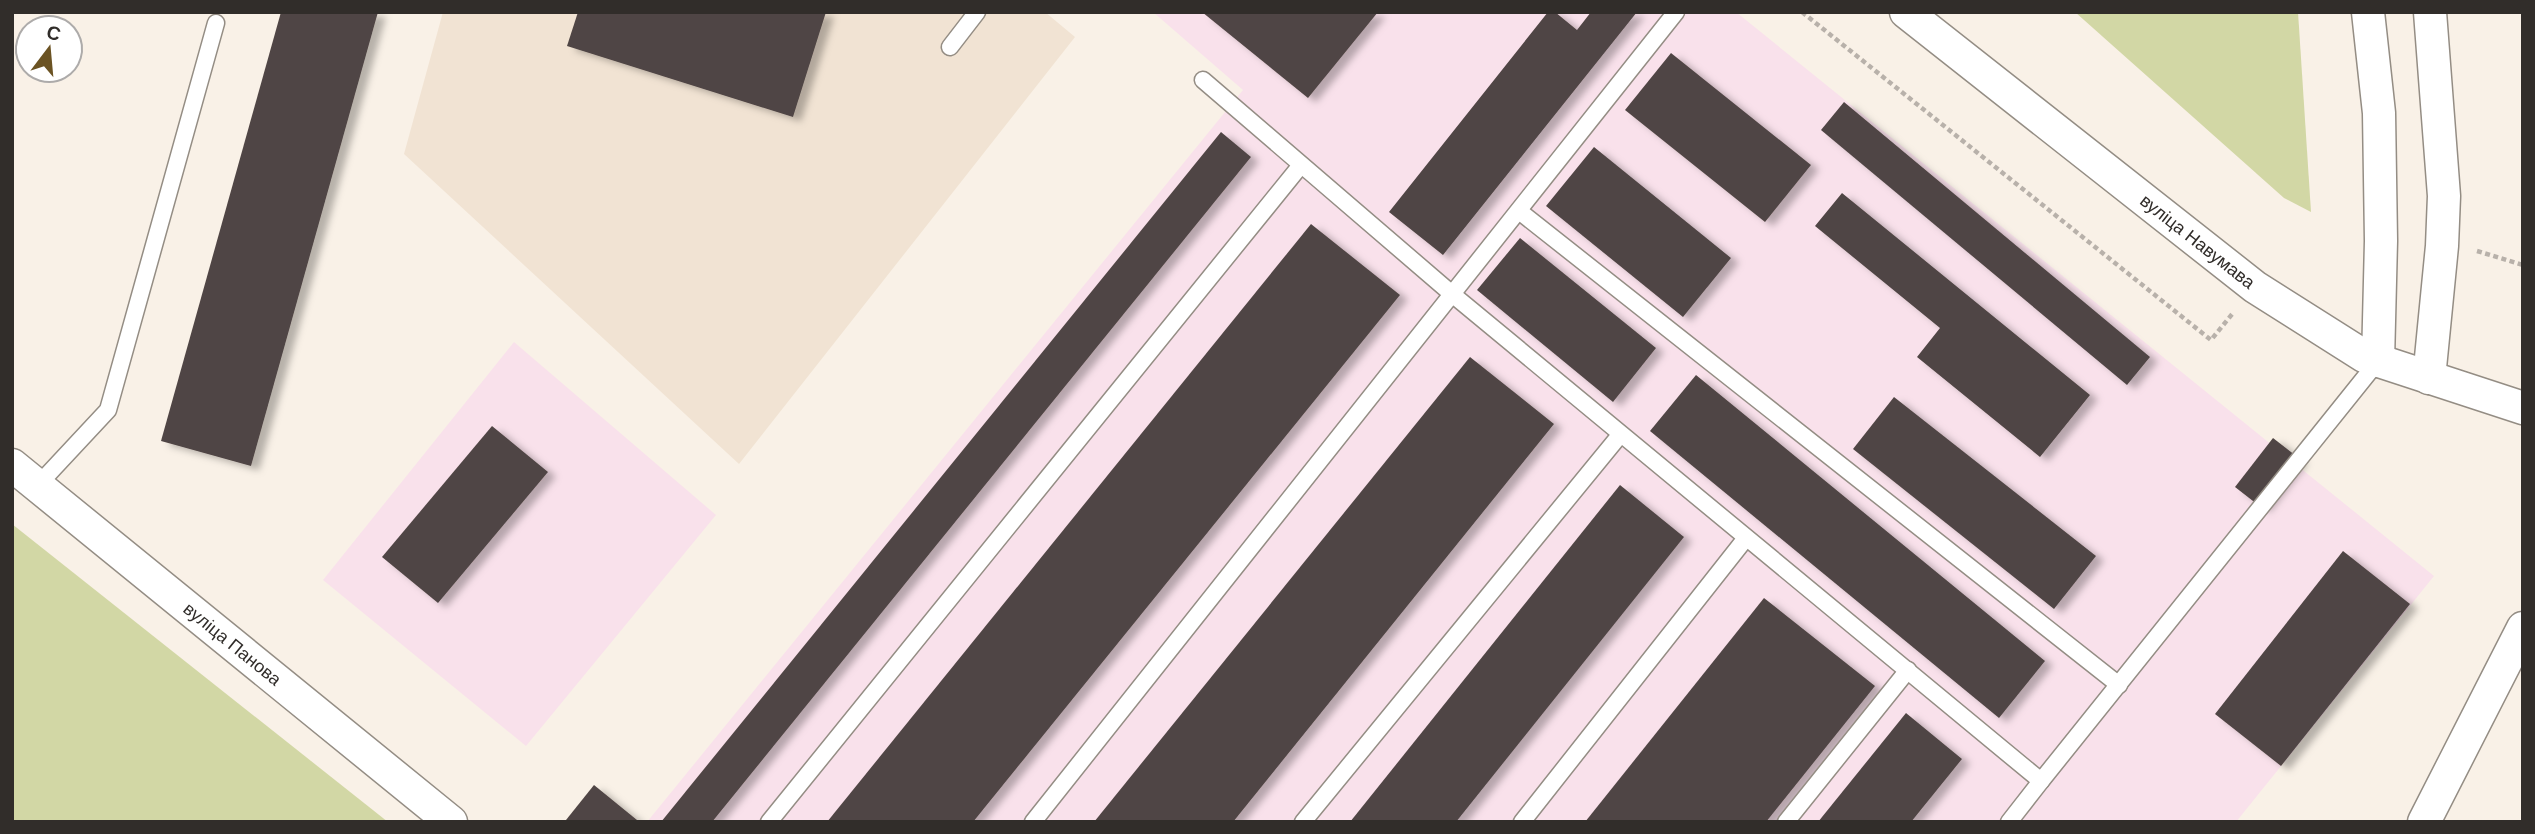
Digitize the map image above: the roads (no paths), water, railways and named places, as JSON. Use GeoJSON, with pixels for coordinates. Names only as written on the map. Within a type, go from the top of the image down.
{"type":"FeatureCollection","features":[{"type":"Feature","properties":{"kind":"street","name":"вуліца Навумава"},"geometry":{"type":"LineString","coordinates":[[1906,12],[2255,287],[2364,356],[2523,408]]}},
{"type":"Feature","properties":{"kind":"street"},"geometry":{"type":"LineString","coordinates":[[2368,12],[2379,113],[2381,241],[2378,361]]}},
{"type":"Feature","properties":{"kind":"street"},"geometry":{"type":"LineString","coordinates":[[2429,378],[2442,246],[2444,196],[2430,12]]}},
{"type":"Feature","properties":{"kind":"street","name":"вуліца Панова"},"geometry":{"type":"LineString","coordinates":[[12,465],[451,822]]}},
{"type":"Feature","properties":{"kind":"street"},"geometry":{"type":"LineString","coordinates":[[2424,822],[2523,628]]}},
{"type":"Feature","properties":{"kind":"lane"},"geometry":{"type":"LineString","coordinates":[[950,47],[977,12]]}},
{"type":"Feature","properties":{"kind":"lane"},"geometry":{"type":"LineString","coordinates":[[1033,822],[1676,12]]}},
{"type":"Feature","properties":{"kind":"lane"},"geometry":{"type":"LineString","coordinates":[[38,485],[108,410],[216,23]]}},
{"type":"Feature","properties":{"kind":"lane"},"geometry":{"type":"LineString","coordinates":[[1203,80],[1620,435],[2041,781]]}},
{"type":"Feature","properties":{"kind":"lane"},"geometry":{"type":"LineString","coordinates":[[769,822],[1301,165]]}},
{"type":"Feature","properties":{"kind":"lane"},"geometry":{"type":"LineString","coordinates":[[1518,211],[2119,685]]}},
{"type":"Feature","properties":{"kind":"lane"},"geometry":{"type":"LineString","coordinates":[[2009,822],[2378,361]]}},
{"type":"Feature","properties":{"kind":"lane"},"geometry":{"type":"LineString","coordinates":[[1303,822],[1620,435]]}},
{"type":"Feature","properties":{"kind":"lane"},"geometry":{"type":"LineString","coordinates":[[1522,822],[1746,538]]}},
{"type":"Feature","properties":{"kind":"lane"},"geometry":{"type":"LineString","coordinates":[[1786,822],[1908,670]]}}]}
